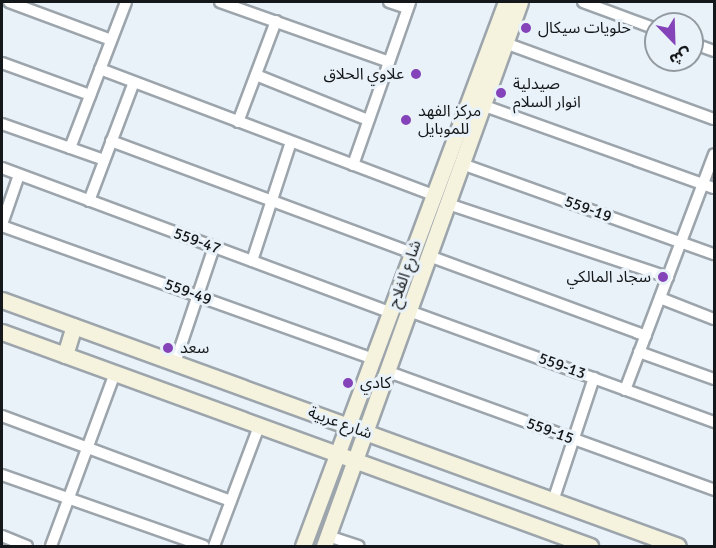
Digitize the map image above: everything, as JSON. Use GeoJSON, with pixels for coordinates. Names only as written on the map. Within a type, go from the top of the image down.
{"type":"FeatureCollection","features":[{"type":"Feature","properties":{"kind":"main road","name":"شارع الفلاح"},"geometry":{"type":"LineString","coordinates":[[303,546],[392,313],[433,195],[506,2]]}},
{"type":"Feature","properties":{"kind":"main road","name":"شارع الفلاح"},"geometry":{"type":"LineString","coordinates":[[326,541],[520,2]]}},
{"type":"Feature","properties":{"kind":"main road","name":"شارع عربية"},"geometry":{"type":"LineString","coordinates":[[2,300],[678,546]]}},
{"type":"Feature","properties":{"kind":"main road"},"geometry":{"type":"LineString","coordinates":[[65,355],[74,326]]}},
{"type":"Feature","properties":{"kind":"main road","name":"شارع عربية"},"geometry":{"type":"LineString","coordinates":[[2,333],[386,472],[572,543],[590,546]]}},
{"type":"Feature","properties":{"kind":"main road"},"geometry":{"type":"LineString","coordinates":[[321,416],[333,418],[346,414],[357,405]]}},
{"type":"Feature","properties":{"kind":"main road"},"geometry":{"type":"LineString","coordinates":[[374,407],[382,435],[394,443]]}},
{"type":"Feature","properties":{"kind":"main road"},"geometry":{"type":"LineString","coordinates":[[304,442],[316,450],[328,479]]}},
{"type":"Feature","properties":{"kind":"main road"},"geometry":{"type":"LineString","coordinates":[[346,486],[367,473],[386,472]]}},
{"type":"Feature","properties":{"kind":"street"},"geometry":{"type":"LineString","coordinates":[[9,2],[111,40]]}},
{"type":"Feature","properties":{"kind":"street"},"geometry":{"type":"LineString","coordinates":[[70,148],[126,2]]}},
{"type":"Feature","properties":{"kind":"street"},"geometry":{"type":"LineString","coordinates":[[220,2],[249,6],[276,21],[389,62]]}},
{"type":"Feature","properties":{"kind":"street"},"geometry":{"type":"LineString","coordinates":[[353,165],[408,5],[389,2]]}},
{"type":"Feature","properties":{"kind":"street"},"geometry":{"type":"LineString","coordinates":[[583,2],[644,25]]}},
{"type":"Feature","properties":{"kind":"street"},"geometry":{"type":"LineString","coordinates":[[238,122],[276,21]]}},
{"type":"Feature","properties":{"kind":"street"},"geometry":{"type":"LineString","coordinates":[[505,43],[714,119]]}},
{"type":"Feature","properties":{"kind":"street"},"geometry":{"type":"LineString","coordinates":[[2,63],[90,95]]}},
{"type":"Feature","properties":{"kind":"street"},"geometry":{"type":"LineString","coordinates":[[100,69],[433,195]]}},
{"type":"Feature","properties":{"kind":"street"},"geometry":{"type":"LineString","coordinates":[[256,75],[368,120]]}},
{"type":"Feature","properties":{"kind":"street"},"geometry":{"type":"LineString","coordinates":[[89,201],[134,82]]}},
{"type":"Feature","properties":{"kind":"street"},"geometry":{"type":"LineString","coordinates":[[482,105],[714,188]]}},
{"type":"Feature","properties":{"kind":"street"},"geometry":{"type":"LineString","coordinates":[[2,124],[104,160]]}},
{"type":"Feature","properties":{"kind":"street"},"geometry":{"type":"LineString","coordinates":[[111,141],[412,253]]}},
{"type":"Feature","properties":{"kind":"street"},"geometry":{"type":"LineString","coordinates":[[252,261],[291,142]]}},
{"type":"Feature","properties":{"kind":"street"},"geometry":{"type":"LineString","coordinates":[[625,390],[714,154]]}},
{"type":"Feature","properties":{"kind":"street","name":"559-19"},"geometry":{"type":"LineString","coordinates":[[462,164],[714,254]]}},
{"type":"Feature","properties":{"kind":"street","name":"559-47"},"geometry":{"type":"LineString","coordinates":[[2,168],[392,313]]}},
{"type":"Feature","properties":{"kind":"street"},"geometry":{"type":"LineString","coordinates":[[2,225],[20,175]]}},
{"type":"Feature","properties":{"kind":"street"},"geometry":{"type":"LineString","coordinates":[[448,204],[668,277]]}},
{"type":"Feature","properties":{"kind":"street","name":"559-49"},"geometry":{"type":"LineString","coordinates":[[2,225],[374,359]]}},
{"type":"Feature","properties":{"kind":"street"},"geometry":{"type":"LineString","coordinates":[[175,363],[214,247]]}},
{"type":"Feature","properties":{"kind":"street"},"geometry":{"type":"LineString","coordinates":[[429,256],[646,336]]}},
{"type":"Feature","properties":{"kind":"street"},"geometry":{"type":"LineString","coordinates":[[660,298],[714,319]]}},
{"type":"Feature","properties":{"kind":"street","name":"559-13"},"geometry":{"type":"LineString","coordinates":[[409,311],[714,422]]}},
{"type":"Feature","properties":{"kind":"street"},"geometry":{"type":"LineString","coordinates":[[639,352],[714,379]]}},
{"type":"Feature","properties":{"kind":"street","name":"559-15"},"geometry":{"type":"LineString","coordinates":[[386,371],[714,490]]}},
{"type":"Feature","properties":{"kind":"street"},"geometry":{"type":"LineString","coordinates":[[51,546],[114,374]]}},
{"type":"Feature","properties":{"kind":"street"},"geometry":{"type":"LineString","coordinates":[[553,501],[594,378]]}},
{"type":"Feature","properties":{"kind":"street"},"geometry":{"type":"LineString","coordinates":[[2,416],[231,501]]}},
{"type":"Feature","properties":{"kind":"street"},"geometry":{"type":"LineString","coordinates":[[214,546],[259,426]]}},
{"type":"Feature","properties":{"kind":"street"},"geometry":{"type":"LineString","coordinates":[[2,475],[204,546]]}},
{"type":"Feature","properties":{"kind":"street"},"geometry":{"type":"LineString","coordinates":[[2,536],[27,546]]}},
{"type":"Feature","properties":{"kind":"street"},"geometry":{"type":"LineString","coordinates":[[326,541],[358,546]]}},
{"type":"Feature","properties":{"kind":"place","name":"حلويات سيكال"},"geometry":{"type":"Point","coordinates":[526,28]}},
{"type":"Feature","properties":{"kind":"place","name":"علاوي الحلاق"},"geometry":{"type":"Point","coordinates":[416,74]}},
{"type":"Feature","properties":{"kind":"place","name":"صيدلية انوار السلام"},"geometry":{"type":"Point","coordinates":[501,93]}},
{"type":"Feature","properties":{"kind":"place","name":"مركز الفهد للموبايل"},"geometry":{"type":"Point","coordinates":[406,120]}},
{"type":"Feature","properties":{"kind":"place","name":"سجاد المالكي"},"geometry":{"type":"Point","coordinates":[663,277]}},
{"type":"Feature","properties":{"kind":"place","name":"سعد"},"geometry":{"type":"Point","coordinates":[168,348]}},
{"type":"Feature","properties":{"kind":"place","name":"كادي"},"geometry":{"type":"Point","coordinates":[348,383]}}]}
